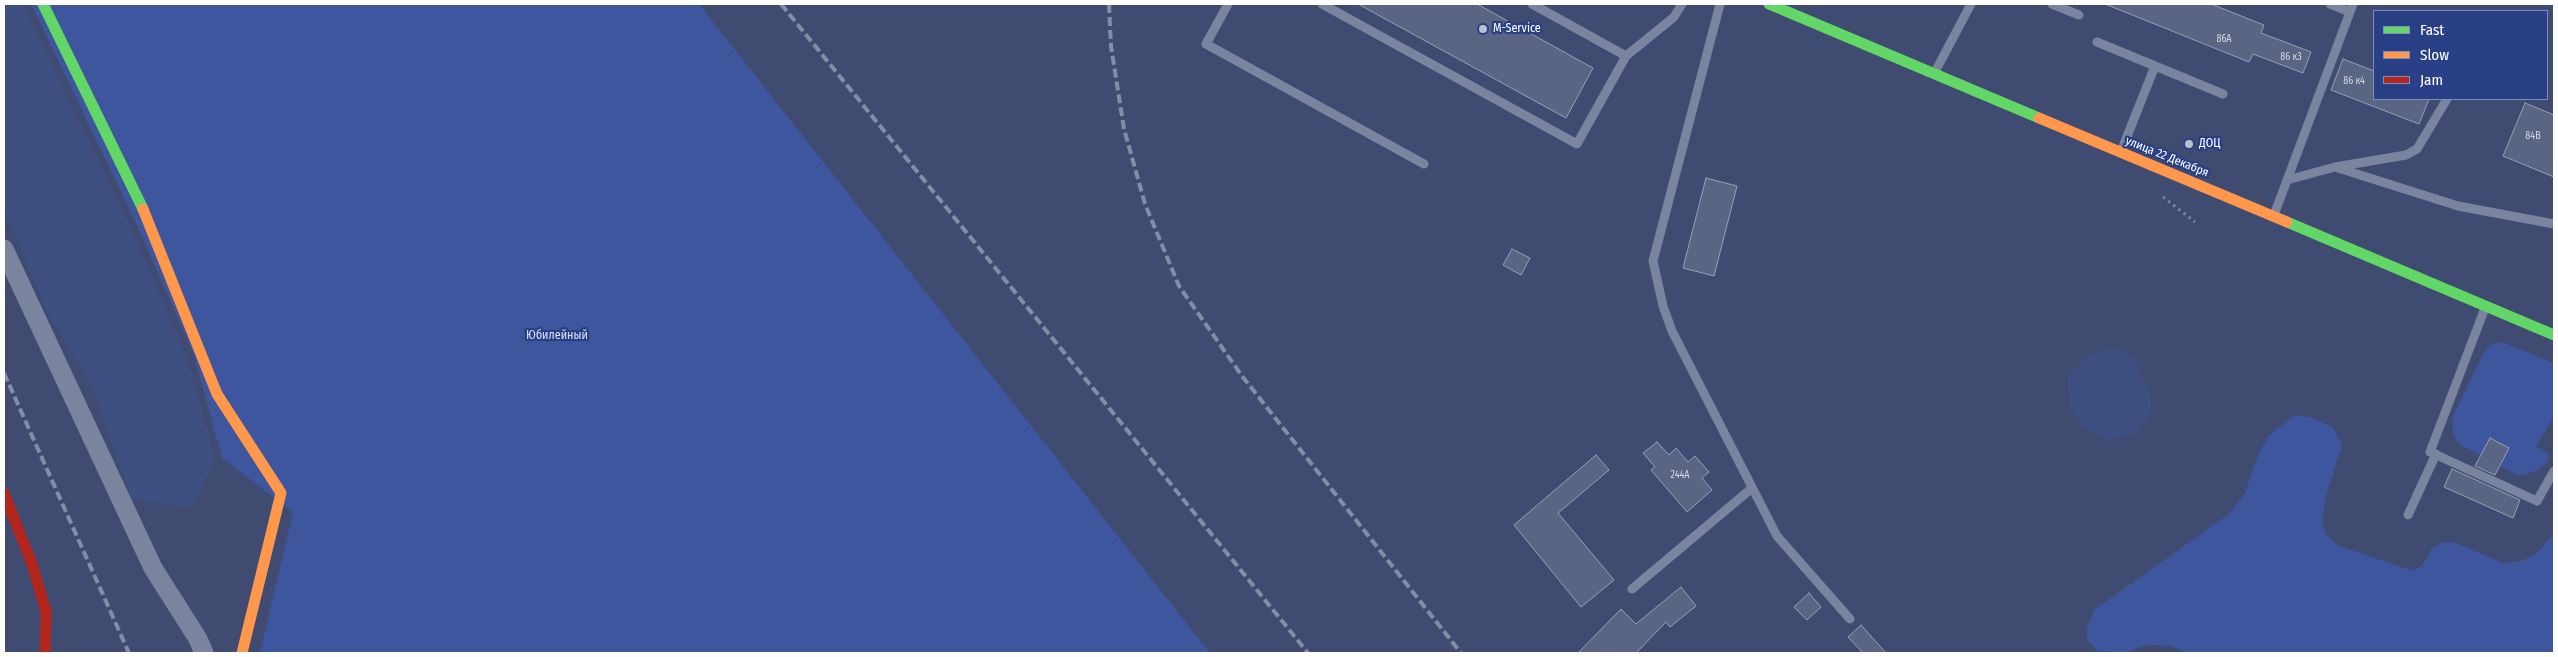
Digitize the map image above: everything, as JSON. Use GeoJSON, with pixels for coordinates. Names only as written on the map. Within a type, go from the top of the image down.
{"type":"FeatureCollection","features":[{"type":"Feature","properties":{"kind":"street"},"geometry":{"type":"LineString","coordinates":[[43,4],[140,199],[217,394],[281,493],[242,653]]}},
{"type":"Feature","properties":{"kind":"street","name":"улица 22 Декабря"},"geometry":{"type":"LineString","coordinates":[[1769,4],[2120,153],[2274,215],[2554,335]]}},
{"type":"Feature","properties":{"kind":"street"},"geometry":{"type":"LineString","coordinates":[[4,249],[153,568],[198,639],[204,653]]}},
{"type":"Feature","properties":{"kind":"street"},"geometry":{"type":"LineString","coordinates":[[4,493],[33,567],[46,612],[45,653]]}},
{"type":"Feature","properties":{"kind":"lane"},"geometry":{"type":"LineString","coordinates":[[1228,4],[1206,44],[1424,164]]}},
{"type":"Feature","properties":{"kind":"lane"},"geometry":{"type":"LineString","coordinates":[[1322,4],[1577,144],[1626,56],[1674,17],[1682,4]]}},
{"type":"Feature","properties":{"kind":"lane"},"geometry":{"type":"LineString","coordinates":[[1532,4],[1626,56]]}},
{"type":"Feature","properties":{"kind":"lane"},"geometry":{"type":"LineString","coordinates":[[1720,4],[1653,261],[1663,306],[1672,331],[1777,536],[1850,619]]}},
{"type":"Feature","properties":{"kind":"lane"},"geometry":{"type":"LineString","coordinates":[[1934,75],[1971,4]]}},
{"type":"Feature","properties":{"kind":"lane"},"geometry":{"type":"LineString","coordinates":[[2052,4],[2079,15]]}},
{"type":"Feature","properties":{"kind":"lane"},"geometry":{"type":"LineString","coordinates":[[2274,215],[2352,8],[2330,4]]}},
{"type":"Feature","properties":{"kind":"lane"},"geometry":{"type":"LineString","coordinates":[[2097,42],[2223,94]]}},
{"type":"Feature","properties":{"kind":"lane"},"geometry":{"type":"LineString","coordinates":[[2120,153],[2156,66]]}},
{"type":"Feature","properties":{"kind":"lane"},"geometry":{"type":"LineString","coordinates":[[2287,180],[2335,167],[2406,156],[2417,149],[2446,100]]}},
{"type":"Feature","properties":{"kind":"lane"},"geometry":{"type":"LineString","coordinates":[[2335,167],[2458,206],[2554,224]]}},
{"type":"Feature","properties":{"kind":"lane"},"geometry":{"type":"LineString","coordinates":[[2486,306],[2430,452],[2537,501],[2554,471]]}},
{"type":"Feature","properties":{"kind":"lane"},"geometry":{"type":"LineString","coordinates":[[2408,515],[2436,454]]}},
{"type":"Feature","properties":{"kind":"lane"},"geometry":{"type":"LineString","coordinates":[[1632,589],[1752,488]]}},
{"type":"Feature","properties":{"kind":"green space","name":"Юбилейный"},"geometry":{"type":"Polygon","coordinates":[[[31,4],[699,4],[1210,653],[260,653],[293,512],[222,458],[194,355],[137,225],[31,4]]]}},
{"type":"Feature","properties":{"kind":"green space"},"geometry":{"type":"Polygon","coordinates":[[[2502,342],[2554,363],[2554,417],[2536,446],[2548,454],[2548,461],[2537,470],[2525,475],[2517,475],[2458,443],[2453,433],[2453,417],[2484,352],[2490,345],[2502,342]]]}},
{"type":"Feature","properties":{"kind":"green space"},"geometry":{"type":"Polygon","coordinates":[[[2295,415],[2314,418],[2333,428],[2342,445],[2326,496],[2322,524],[2326,535],[2337,545],[2413,571],[2423,565],[2432,548],[2444,542],[2456,543],[2503,563],[2521,561],[2535,555],[2554,534],[2554,649],[2550,653],[2188,653],[2170,646],[2151,645],[2139,647],[2129,653],[2098,651],[2087,640],[2087,627],[2094,610],[2229,514],[2245,493],[2258,455],[2269,435],[2295,415]]]}},
{"type":"Feature","properties":{"kind":"shaded area"},"geometry":{"type":"Polygon","coordinates":[[[4,4],[23,4],[131,228],[187,358],[215,457],[193,508],[132,499],[89,381],[48,314],[4,209],[4,4]]]}},
{"type":"Feature","properties":{"kind":"shaded area"},"geometry":{"type":"Polygon","coordinates":[[[2112,349],[2125,352],[2135,358],[2151,397],[2151,413],[2138,432],[2110,440],[2082,427],[2070,405],[2067,376],[2089,355],[2112,349]]]}},
{"type":"Feature","properties":{"kind":"building"},"geometry":{"type":"Polygon","coordinates":[[[1358,4],[1477,4],[1593,68],[1566,118],[1358,4]]]}},
{"type":"Feature","properties":{"kind":"building"},"geometry":{"type":"Polygon","coordinates":[[[2105,4],[2211,4],[2264,25],[2261,33],[2311,52],[2303,73],[2253,54],[2249,62],[2105,4]]]}},
{"type":"Feature","properties":{"kind":"building"},"geometry":{"type":"Polygon","coordinates":[[[2343,59],[2373,71],[2373,100],[2429,100],[2419,124],[2331,90],[2343,59]]]}},
{"type":"Feature","properties":{"kind":"building"},"geometry":{"type":"Polygon","coordinates":[[[2525,103],[2554,115],[2554,177],[2503,156],[2525,103]]]}},
{"type":"Feature","properties":{"kind":"building"},"geometry":{"type":"Polygon","coordinates":[[[1706,178],[1737,186],[1714,276],[1683,268],[1706,178]]]}},
{"type":"Feature","properties":{"kind":"building"},"geometry":{"type":"Polygon","coordinates":[[[1512,249],[1530,258],[1521,275],[1503,265],[1512,249]]]}},
{"type":"Feature","properties":{"kind":"building"},"geometry":{"type":"Polygon","coordinates":[[[2490,438],[2509,448],[2495,475],[2475,466],[2490,438]]]}},
{"type":"Feature","properties":{"kind":"building"},"geometry":{"type":"Polygon","coordinates":[[[1657,442],[1669,455],[1676,448],[1688,462],[1695,456],[1709,472],[1702,478],[1712,490],[1687,512],[1651,470],[1655,467],[1643,453],[1657,442]]]}},
{"type":"Feature","properties":{"kind":"building"},"geometry":{"type":"Polygon","coordinates":[[[1596,455],[1609,470],[1558,513],[1614,580],[1581,607],[1514,525],[1596,455]]]}},
{"type":"Feature","properties":{"kind":"building"},"geometry":{"type":"Polygon","coordinates":[[[2452,469],[2520,500],[2513,518],[2444,487],[2452,469]]]}},
{"type":"Feature","properties":{"kind":"building"},"geometry":{"type":"Polygon","coordinates":[[[1681,587],[1696,606],[1670,627],[1666,622],[1636,653],[1578,653],[1621,609],[1636,624],[1681,587]]]}},
{"type":"Feature","properties":{"kind":"building"},"geometry":{"type":"Polygon","coordinates":[[[1809,593],[1821,607],[1807,620],[1794,607],[1809,593]]]}},
{"type":"Feature","properties":{"kind":"building"},"geometry":{"type":"Polygon","coordinates":[[[1861,625],[1886,653],[1863,653],[1848,637],[1861,625]]]}},
{"type":"Feature","properties":{"kind":"railway"},"geometry":{"type":"LineString","coordinates":[[781,4],[1308,653]]}},
{"type":"Feature","properties":{"kind":"railway"},"geometry":{"type":"LineString","coordinates":[[1109,4],[1111,46],[1124,129],[1145,204],[1179,286],[1242,376],[1461,653]]}},
{"type":"Feature","properties":{"kind":"railway"},"geometry":{"type":"LineString","coordinates":[[4,373],[129,653]]}},
{"type":"Feature","properties":{"kind":"traffic: fast"},"geometry":{"type":"LineString","coordinates":[[43,4],[143,209]]}},
{"type":"Feature","properties":{"kind":"traffic: fast"},"geometry":{"type":"LineString","coordinates":[[1769,4],[2039,118]]}},
{"type":"Feature","properties":{"kind":"traffic: fast"},"geometry":{"type":"LineString","coordinates":[[2287,222],[2554,335]]}},
{"type":"Feature","properties":{"kind":"traffic: slow"},"geometry":{"type":"LineString","coordinates":[[2039,118],[2287,222]]}},
{"type":"Feature","properties":{"kind":"traffic: slow"},"geometry":{"type":"LineString","coordinates":[[143,209],[217,394],[281,493],[242,653]]}},
{"type":"Feature","properties":{"kind":"traffic: jam"},"geometry":{"type":"LineString","coordinates":[[4,493],[33,567],[46,612],[45,653]]}},
{"type":"Feature","properties":{"kind":"place","name":"M-Service"},"geometry":{"type":"Point","coordinates":[1483,29]}},
{"type":"Feature","properties":{"kind":"place","name":"ДОЦ"},"geometry":{"type":"Point","coordinates":[2189,144]}}]}
